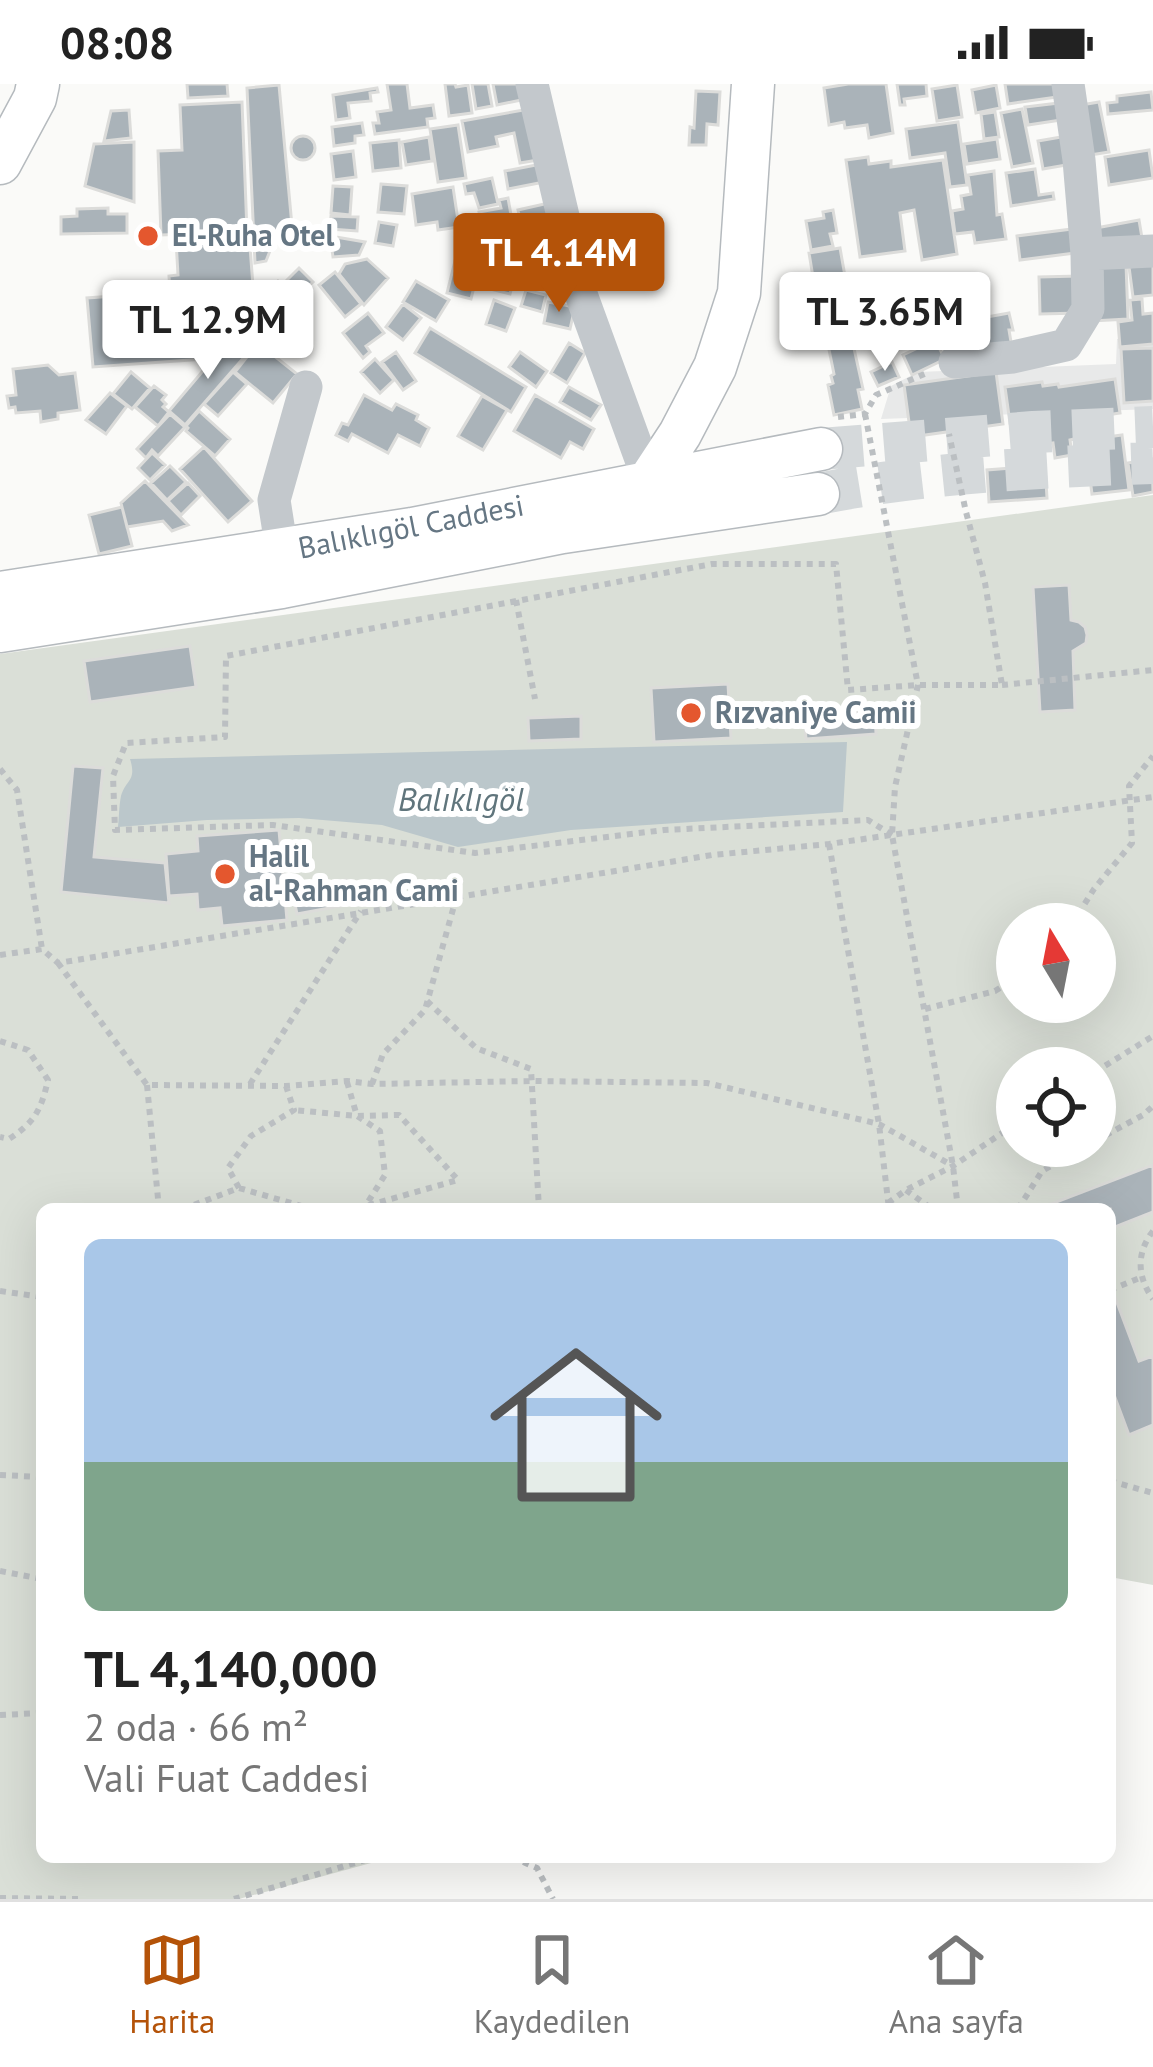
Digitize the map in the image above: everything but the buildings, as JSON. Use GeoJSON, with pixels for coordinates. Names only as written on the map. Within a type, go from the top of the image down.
{"type":"FeatureCollection","features":[{"type":"Feature","properties":{"kind":"main road"},"geometry":{"type":"LineString","coordinates":[[0,163],[38,84]]}},
{"type":"Feature","properties":{"kind":"main road"},"geometry":{"type":"LineString","coordinates":[[650,481],[715,368],[739,293],[753,84]]}},
{"type":"Feature","properties":{"kind":"main road","name":"Balıklıgöl Caddesi"},"geometry":{"type":"LineString","coordinates":[[0,593],[412,529],[820,449]]}},
{"type":"Feature","properties":{"kind":"main road","name":"Balıklıgöl Caddesi"},"geometry":{"type":"LineString","coordinates":[[0,631],[282,587],[563,532],[818,494]]}},
{"type":"Feature","properties":{"kind":"street"},"geometry":{"type":"LineString","coordinates":[[532,84],[582,297],[650,481]]}},
{"type":"Feature","properties":{"kind":"street"},"geometry":{"type":"LineString","coordinates":[[955,362],[1013,357],[1066,345],[1088,309],[1079,160],[1068,84]]}},
{"type":"Feature","properties":{"kind":"street"},"geometry":{"type":"LineString","coordinates":[[1087,254],[1153,251]]}},
{"type":"Feature","properties":{"kind":"street"},"geometry":{"type":"LineString","coordinates":[[282,551],[274,500],[306,387]]}},
{"type":"Feature","properties":{"kind":"path"},"geometry":{"type":"LineString","coordinates":[[865,414],[918,685],[895,787],[892,835],[957,1203]]}},
{"type":"Feature","properties":{"kind":"path"},"geometry":{"type":"LineString","coordinates":[[949,434],[986,584],[1002,685]]}},
{"type":"Feature","properties":{"kind":"path"},"geometry":{"type":"LineString","coordinates":[[892,835],[868,820],[664,830],[475,853],[273,825],[116,830],[113,776],[127,742],[225,737],[226,656],[712,564],[836,564],[848,690],[1002,685],[1153,670]]}},
{"type":"Feature","properties":{"kind":"path"},"geometry":{"type":"LineString","coordinates":[[516,600],[535,699]]}},
{"type":"Feature","properties":{"kind":"path"},"geometry":{"type":"LineString","coordinates":[[1085,903],[1132,843],[1129,786],[1153,756]]}},
{"type":"Feature","properties":{"kind":"path"},"geometry":{"type":"LineString","coordinates":[[0,769],[17,790],[42,949],[58,963],[147,1085],[158,1203]]}},
{"type":"Feature","properties":{"kind":"path"},"geometry":{"type":"LineString","coordinates":[[58,963],[712,855],[829,844],[1153,797]]}},
{"type":"Feature","properties":{"kind":"path"},"geometry":{"type":"LineString","coordinates":[[829,844],[889,1203]]}},
{"type":"Feature","properties":{"kind":"path"},"geometry":{"type":"LineString","coordinates":[[372,1084],[383,1054],[424,1010],[457,895]]}},
{"type":"Feature","properties":{"kind":"path"},"geometry":{"type":"LineString","coordinates":[[250,1084],[361,911]]}},
{"type":"Feature","properties":{"kind":"path"},"geometry":{"type":"LineString","coordinates":[[0,956],[42,949]]}},
{"type":"Feature","properties":{"kind":"path"},"geometry":{"type":"LineString","coordinates":[[925,1009],[996,991]]}},
{"type":"Feature","properties":{"kind":"path"},"geometry":{"type":"LineString","coordinates":[[427,1001],[476,1048],[531,1069],[539,1203]]}},
{"type":"Feature","properties":{"kind":"path"},"geometry":{"type":"LineString","coordinates":[[1116,1059],[1153,1036]]}},
{"type":"Feature","properties":{"kind":"path"},"geometry":{"type":"LineString","coordinates":[[0,1040],[28,1050],[48,1080],[30,1125],[9,1139],[0,1137]]}},
{"type":"Feature","properties":{"kind":"path"},"geometry":{"type":"LineString","coordinates":[[347,1081],[357,1116],[380,1131],[385,1175],[368,1203]]}},
{"type":"Feature","properties":{"kind":"path"},"geometry":{"type":"LineString","coordinates":[[147,1085],[706,1083],[878,1124],[953,1166]]}},
{"type":"Feature","properties":{"kind":"path"},"geometry":{"type":"LineString","coordinates":[[286,1086],[295,1111]]}},
{"type":"Feature","properties":{"kind":"path"},"geometry":{"type":"LineString","coordinates":[[1116,1129],[1153,1106]]}},
{"type":"Feature","properties":{"kind":"path"},"geometry":{"type":"LineString","coordinates":[[239,1188],[228,1168],[251,1136],[295,1111],[399,1115],[458,1180],[380,1203]]}},
{"type":"Feature","properties":{"kind":"path"},"geometry":{"type":"LineString","coordinates":[[892,1203],[905,1190],[996,1137]]}},
{"type":"Feature","properties":{"kind":"path"},"geometry":{"type":"LineString","coordinates":[[1022,1203],[1049,1167]]}},
{"type":"Feature","properties":{"kind":"path"},"geometry":{"type":"LineString","coordinates":[[199,1203],[239,1188],[291,1203]]}},
{"type":"Feature","properties":{"kind":"path"},"geometry":{"type":"LineString","coordinates":[[905,1190],[923,1203]]}},
{"type":"Feature","properties":{"kind":"path"},"geometry":{"type":"LineString","coordinates":[[1153,1231],[1141,1255],[1142,1277],[1153,1299]]}},
{"type":"Feature","properties":{"kind":"path"},"geometry":{"type":"LineString","coordinates":[[1116,1288],[1142,1277]]}},
{"type":"Feature","properties":{"kind":"path"},"geometry":{"type":"LineString","coordinates":[[0,1291],[36,1296]]}},
{"type":"Feature","properties":{"kind":"path"},"geometry":{"type":"LineString","coordinates":[[0,1475],[36,1477]]}},
{"type":"Feature","properties":{"kind":"path"},"geometry":{"type":"LineString","coordinates":[[1116,1482],[1153,1492]]}},
{"type":"Feature","properties":{"kind":"path"},"geometry":{"type":"LineString","coordinates":[[0,1571],[36,1578]]}},
{"type":"Feature","properties":{"kind":"path"},"geometry":{"type":"LineString","coordinates":[[0,1715],[36,1713]]}},
{"type":"Feature","properties":{"kind":"path"},"geometry":{"type":"LineString","coordinates":[[234,1899],[354,1863]]}},
{"type":"Feature","properties":{"kind":"path"},"geometry":{"type":"LineString","coordinates":[[525,1863],[537,1868],[553,1899]]}},
{"type":"Feature","properties":{"kind":"path"},"geometry":{"type":"LineString","coordinates":[[0,1898],[80,1899]]}},
{"type":"Feature","properties":{"kind":"shaded area"},"geometry":{"type":"Polygon","coordinates":[[[1153,337],[1153,409],[881,419],[891,386],[918,372],[1116,364],[1117,339],[1153,337]]]}},
{"type":"Feature","properties":{"kind":"shaded area"},"geometry":{"type":"Polygon","coordinates":[[[1153,495],[1153,1585],[1116,1578],[1116,1203],[36,1203],[36,1863],[371,1863],[239,1899],[0,1899],[0,654],[1153,495]]]}},
{"type":"Feature","properties":{"kind":"water","name":"Balıklıgöl"},"geometry":{"type":"Polygon","coordinates":[[[847,742],[843,812],[571,830],[458,847],[382,825],[299,818],[118,827],[121,796],[132,776],[130,759],[847,742]]]}},
{"type":"Feature","properties":{"kind":"tunnel"},"geometry":{"type":"LineString","coordinates":[[821,449],[1153,427]]}},
{"type":"Feature","properties":{"kind":"tunnel"},"geometry":{"type":"LineString","coordinates":[[818,494],[943,476],[1153,463]]}},
{"type":"Feature","properties":{"kind":"place","name":"El-Ruha Otel"},"geometry":{"type":"Point","coordinates":[148,236]}},
{"type":"Feature","properties":{"kind":"place","name":"Rızvaniye Camii"},"geometry":{"type":"Point","coordinates":[691,713]}},
{"type":"Feature","properties":{"kind":"place","name":"Halil al-Rahman Cami"},"geometry":{"type":"Point","coordinates":[225,874]}}]}
